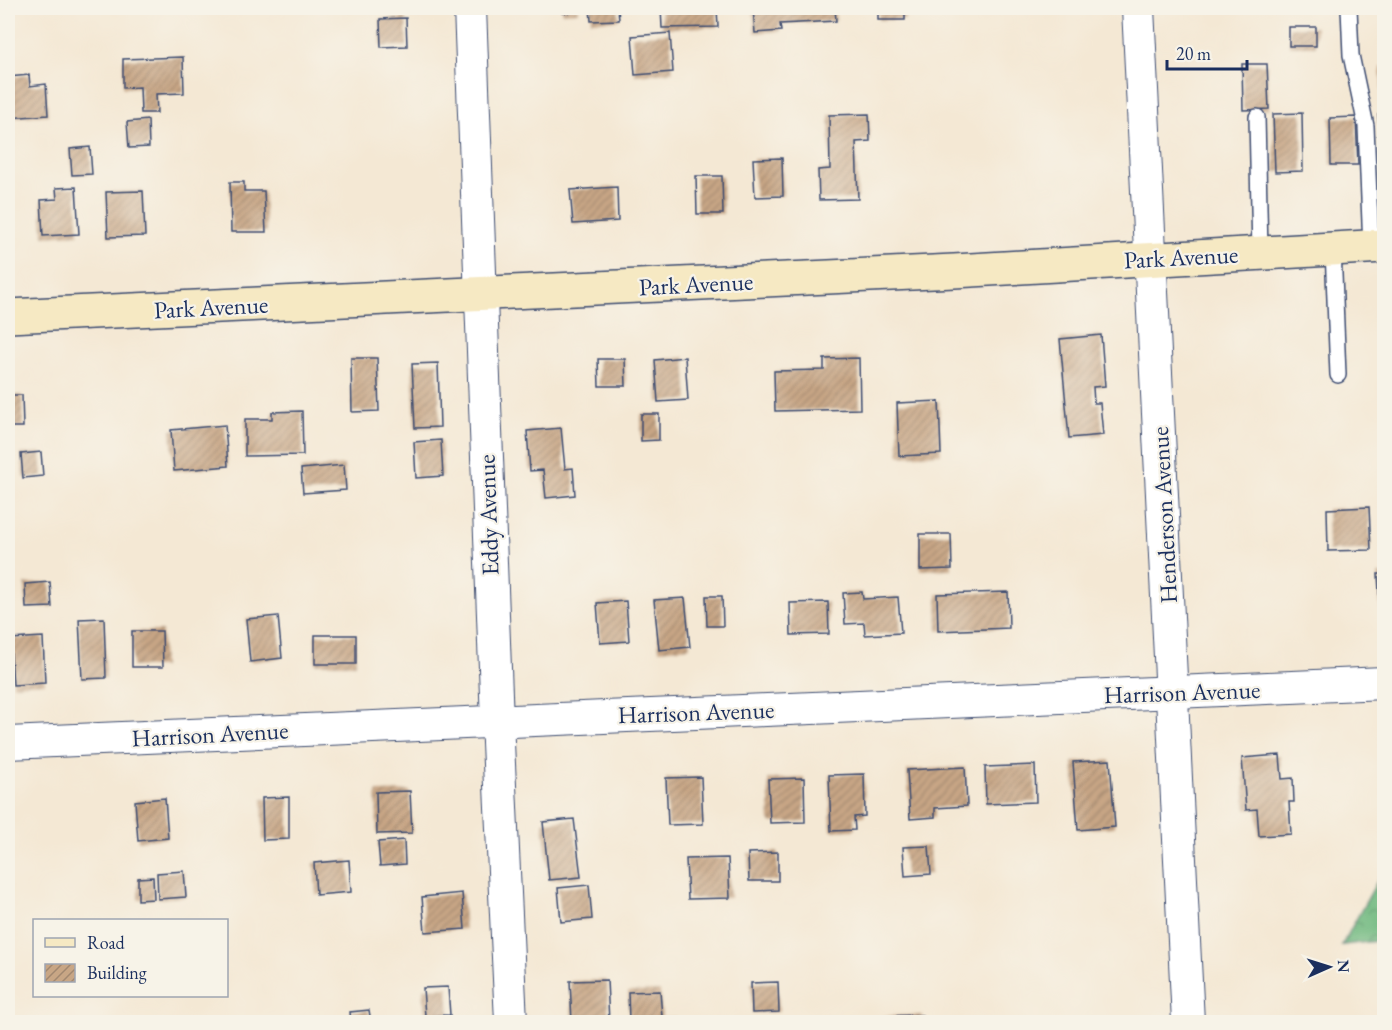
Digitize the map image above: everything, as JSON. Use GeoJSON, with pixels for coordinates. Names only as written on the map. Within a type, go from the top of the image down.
{"type":"FeatureCollection","features":[{"type":"Feature","properties":{"kind":"street","name":"Eddy Avenue"},"geometry":{"type":"LineString","coordinates":[[470,8],[497,721],[512,1023]]}},
{"type":"Feature","properties":{"kind":"street","name":"Henderson Avenue"},"geometry":{"type":"LineString","coordinates":[[1138,8],[1149,259],[1174,692],[1188,1023]]}},
{"type":"Feature","properties":{"kind":"street","name":"Park Avenue"},"geometry":{"type":"LineString","coordinates":[[8,316],[954,271],[1378,246]]}},
{"type":"Feature","properties":{"kind":"street","name":"Harrison Avenue"},"geometry":{"type":"LineString","coordinates":[[8,743],[1384,683]]}},
{"type":"Feature","properties":{"kind":"lane"},"geometry":{"type":"LineString","coordinates":[[1349,8],[1351,56],[1366,126],[1378,246]]}},
{"type":"Feature","properties":{"kind":"lane"},"geometry":{"type":"LineString","coordinates":[[1257,117],[1260,253]]}},
{"type":"Feature","properties":{"kind":"lane"},"geometry":{"type":"LineString","coordinates":[[1333,249],[1338,375]]}},
{"type":"Feature","properties":{"kind":"green space"},"geometry":{"type":"Polygon","coordinates":[[[1384,869],[1384,940],[1342,945],[1384,869]]]}},
{"type":"Feature","properties":{"kind":"building"},"geometry":{"type":"Polygon","coordinates":[[[347,8],[394,8],[394,9],[347,11],[347,8]]]}},
{"type":"Feature","properties":{"kind":"building"},"geometry":{"type":"Polygon","coordinates":[[[562,8],[579,8],[579,12],[562,13],[562,8]]]}},
{"type":"Feature","properties":{"kind":"building"},"geometry":{"type":"Polygon","coordinates":[[[590,8],[618,8],[619,20],[591,21],[590,8]]]}},
{"type":"Feature","properties":{"kind":"building"},"geometry":{"type":"Polygon","coordinates":[[[661,8],[717,8],[718,27],[662,28],[661,8]]]}},
{"type":"Feature","properties":{"kind":"building"},"geometry":{"type":"Polygon","coordinates":[[[753,8],[835,8],[836,21],[780,24],[781,31],[755,33],[753,8]]]}},
{"type":"Feature","properties":{"kind":"building"},"geometry":{"type":"Polygon","coordinates":[[[878,8],[955,8],[955,10],[905,12],[905,20],[878,20],[878,8]]]}},
{"type":"Feature","properties":{"kind":"building"},"geometry":{"type":"Polygon","coordinates":[[[406,18],[407,46],[381,47],[380,19],[406,18]]]}},
{"type":"Feature","properties":{"kind":"building"},"geometry":{"type":"Polygon","coordinates":[[[1289,27],[1316,27],[1316,46],[1289,46],[1289,27]]]}},
{"type":"Feature","properties":{"kind":"building"},"geometry":{"type":"Polygon","coordinates":[[[670,33],[673,72],[635,75],[632,36],[670,33]]]}},
{"type":"Feature","properties":{"kind":"building"},"geometry":{"type":"Polygon","coordinates":[[[183,57],[184,93],[156,94],[157,113],[141,113],[140,87],[123,88],[123,59],[183,57]]]}},
{"type":"Feature","properties":{"kind":"building"},"geometry":{"type":"Polygon","coordinates":[[[1242,64],[1267,64],[1269,109],[1243,110],[1242,64]]]}},
{"type":"Feature","properties":{"kind":"building"},"geometry":{"type":"Polygon","coordinates":[[[1380,67],[1384,67],[1384,94],[1382,94],[1380,67]]]}},
{"type":"Feature","properties":{"kind":"building"},"geometry":{"type":"Polygon","coordinates":[[[29,75],[30,86],[46,84],[48,115],[8,118],[8,77],[29,75]]]}},
{"type":"Feature","properties":{"kind":"building"},"geometry":{"type":"Polygon","coordinates":[[[1302,113],[1303,171],[1275,172],[1273,114],[1302,113]]]}},
{"type":"Feature","properties":{"kind":"building"},"geometry":{"type":"Polygon","coordinates":[[[1384,113],[1384,168],[1382,168],[1378,114],[1384,113]]]}},
{"type":"Feature","properties":{"kind":"building"},"geometry":{"type":"Polygon","coordinates":[[[869,114],[870,141],[856,142],[858,199],[819,200],[818,170],[830,169],[829,115],[869,114]]]}},
{"type":"Feature","properties":{"kind":"building"},"geometry":{"type":"Polygon","coordinates":[[[1356,117],[1358,165],[1331,165],[1330,118],[1356,117]]]}},
{"type":"Feature","properties":{"kind":"building"},"geometry":{"type":"Polygon","coordinates":[[[148,120],[149,147],[129,148],[127,122],[148,120]]]}},
{"type":"Feature","properties":{"kind":"building"},"geometry":{"type":"Polygon","coordinates":[[[90,147],[92,174],[72,175],[70,149],[90,147]]]}},
{"type":"Feature","properties":{"kind":"building"},"geometry":{"type":"Polygon","coordinates":[[[782,158],[783,196],[755,197],[753,159],[782,158]]]}},
{"type":"Feature","properties":{"kind":"building"},"geometry":{"type":"Polygon","coordinates":[[[696,176],[722,176],[723,214],[697,214],[696,176]]]}},
{"type":"Feature","properties":{"kind":"building"},"geometry":{"type":"Polygon","coordinates":[[[230,182],[244,182],[244,191],[264,191],[266,232],[231,232],[230,182]]]}},
{"type":"Feature","properties":{"kind":"building"},"geometry":{"type":"Polygon","coordinates":[[[76,187],[79,234],[43,236],[41,200],[57,199],[56,188],[76,187]]]}},
{"type":"Feature","properties":{"kind":"building"},"geometry":{"type":"Polygon","coordinates":[[[617,187],[618,221],[573,224],[570,190],[617,187]]]}},
{"type":"Feature","properties":{"kind":"building"},"geometry":{"type":"Polygon","coordinates":[[[143,191],[145,236],[108,237],[106,192],[143,191]]]}},
{"type":"Feature","properties":{"kind":"building"},"geometry":{"type":"Polygon","coordinates":[[[1101,335],[1105,386],[1093,387],[1094,403],[1100,403],[1103,435],[1069,438],[1060,339],[1101,335]]]}},
{"type":"Feature","properties":{"kind":"building"},"geometry":{"type":"Polygon","coordinates":[[[685,357],[688,400],[658,402],[655,360],[685,357]]]}},
{"type":"Feature","properties":{"kind":"building"},"geometry":{"type":"Polygon","coordinates":[[[351,358],[377,358],[379,411],[352,412],[351,358]]]}},
{"type":"Feature","properties":{"kind":"building"},"geometry":{"type":"Polygon","coordinates":[[[859,358],[860,409],[775,411],[774,371],[824,370],[824,359],[859,358]]]}},
{"type":"Feature","properties":{"kind":"building"},"geometry":{"type":"Polygon","coordinates":[[[598,359],[625,359],[626,386],[599,386],[598,359]]]}},
{"type":"Feature","properties":{"kind":"building"},"geometry":{"type":"Polygon","coordinates":[[[438,363],[440,427],[415,428],[412,364],[438,363]]]}},
{"type":"Feature","properties":{"kind":"building"},"geometry":{"type":"Polygon","coordinates":[[[8,395],[22,395],[23,427],[8,427],[8,395]]]}},
{"type":"Feature","properties":{"kind":"building"},"geometry":{"type":"Polygon","coordinates":[[[939,401],[941,454],[899,456],[897,403],[939,401]]]}},
{"type":"Feature","properties":{"kind":"building"},"geometry":{"type":"Polygon","coordinates":[[[302,411],[303,455],[245,456],[245,419],[272,419],[272,412],[302,411]]]}},
{"type":"Feature","properties":{"kind":"building"},"geometry":{"type":"Polygon","coordinates":[[[641,414],[659,414],[659,440],[641,441],[641,414]]]}},
{"type":"Feature","properties":{"kind":"building"},"geometry":{"type":"Polygon","coordinates":[[[225,425],[228,466],[174,471],[171,430],[225,425]]]}},
{"type":"Feature","properties":{"kind":"building"},"geometry":{"type":"Polygon","coordinates":[[[561,428],[565,469],[573,468],[575,495],[546,498],[543,470],[530,471],[527,431],[561,428]]]}},
{"type":"Feature","properties":{"kind":"building"},"geometry":{"type":"Polygon","coordinates":[[[441,440],[443,476],[416,478],[414,442],[441,440]]]}},
{"type":"Feature","properties":{"kind":"building"},"geometry":{"type":"Polygon","coordinates":[[[41,452],[43,476],[23,478],[21,454],[41,452]]]}},
{"type":"Feature","properties":{"kind":"building"},"geometry":{"type":"Polygon","coordinates":[[[344,465],[346,490],[303,493],[301,469],[344,465]]]}},
{"type":"Feature","properties":{"kind":"building"},"geometry":{"type":"Polygon","coordinates":[[[1369,507],[1371,550],[1328,551],[1327,509],[1369,507]]]}},
{"type":"Feature","properties":{"kind":"building"},"geometry":{"type":"Polygon","coordinates":[[[920,534],[951,534],[952,569],[920,570],[920,534]]]}},
{"type":"Feature","properties":{"kind":"building"},"geometry":{"type":"Polygon","coordinates":[[[1378,574],[1384,574],[1384,608],[1380,609],[1378,574]]]}},
{"type":"Feature","properties":{"kind":"building"},"geometry":{"type":"Polygon","coordinates":[[[50,582],[52,607],[26,608],[25,584],[50,582]]]}},
{"type":"Feature","properties":{"kind":"building"},"geometry":{"type":"Polygon","coordinates":[[[862,592],[863,599],[898,597],[901,633],[865,635],[864,623],[845,624],[843,593],[862,592]]]}},
{"type":"Feature","properties":{"kind":"building"},"geometry":{"type":"Polygon","coordinates":[[[1008,592],[1009,628],[938,631],[937,594],[1008,592]]]}},
{"type":"Feature","properties":{"kind":"building"},"geometry":{"type":"Polygon","coordinates":[[[706,596],[722,596],[723,626],[707,626],[706,596]]]}},
{"type":"Feature","properties":{"kind":"building"},"geometry":{"type":"Polygon","coordinates":[[[685,598],[690,647],[659,650],[654,600],[685,598]]]}},
{"type":"Feature","properties":{"kind":"building"},"geometry":{"type":"Polygon","coordinates":[[[626,601],[629,641],[600,643],[597,603],[626,601]]]}},
{"type":"Feature","properties":{"kind":"building"},"geometry":{"type":"Polygon","coordinates":[[[828,602],[829,634],[791,635],[790,603],[828,602]]]}},
{"type":"Feature","properties":{"kind":"building"},"geometry":{"type":"Polygon","coordinates":[[[278,616],[282,658],[250,662],[246,619],[278,616]]]}},
{"type":"Feature","properties":{"kind":"building"},"geometry":{"type":"Polygon","coordinates":[[[104,618],[106,678],[82,679],[79,619],[104,618]]]}},
{"type":"Feature","properties":{"kind":"building"},"geometry":{"type":"Polygon","coordinates":[[[132,631],[162,631],[163,667],[132,667],[132,631]]]}},
{"type":"Feature","properties":{"kind":"building"},"geometry":{"type":"Polygon","coordinates":[[[315,635],[356,635],[356,664],[315,664],[315,635]]]}},
{"type":"Feature","properties":{"kind":"building"},"geometry":{"type":"Polygon","coordinates":[[[43,637],[45,683],[13,685],[10,639],[43,637]]]}},
{"type":"Feature","properties":{"kind":"building"},"geometry":{"type":"Polygon","coordinates":[[[1280,755],[1282,779],[1293,778],[1294,802],[1289,802],[1291,834],[1259,836],[1257,809],[1246,810],[1242,758],[1280,755]]]}},
{"type":"Feature","properties":{"kind":"building"},"geometry":{"type":"Polygon","coordinates":[[[1110,760],[1115,827],[1078,830],[1073,762],[1110,760]]]}},
{"type":"Feature","properties":{"kind":"building"},"geometry":{"type":"Polygon","coordinates":[[[1035,765],[1036,802],[986,804],[985,767],[1035,765]]]}},
{"type":"Feature","properties":{"kind":"building"},"geometry":{"type":"Polygon","coordinates":[[[965,767],[967,806],[935,808],[935,817],[910,819],[907,770],[965,767]]]}},
{"type":"Feature","properties":{"kind":"building"},"geometry":{"type":"Polygon","coordinates":[[[864,774],[865,816],[854,817],[855,830],[831,831],[829,775],[864,774]]]}},
{"type":"Feature","properties":{"kind":"building"},"geometry":{"type":"Polygon","coordinates":[[[701,777],[703,824],[668,825],[666,778],[701,777]]]}},
{"type":"Feature","properties":{"kind":"building"},"geometry":{"type":"Polygon","coordinates":[[[804,778],[805,822],[770,823],[768,779],[804,778]]]}},
{"type":"Feature","properties":{"kind":"building"},"geometry":{"type":"Polygon","coordinates":[[[410,791],[412,833],[377,834],[376,792],[410,791]]]}},
{"type":"Feature","properties":{"kind":"building"},"geometry":{"type":"Polygon","coordinates":[[[289,797],[289,839],[263,840],[262,798],[289,797]]]}},
{"type":"Feature","properties":{"kind":"building"},"geometry":{"type":"Polygon","coordinates":[[[165,798],[168,838],[138,841],[135,801],[165,798]]]}},
{"type":"Feature","properties":{"kind":"building"},"geometry":{"type":"Polygon","coordinates":[[[574,819],[581,877],[549,880],[543,822],[574,819]]]}},
{"type":"Feature","properties":{"kind":"building"},"geometry":{"type":"Polygon","coordinates":[[[404,840],[405,864],[380,866],[378,842],[404,840]]]}},
{"type":"Feature","properties":{"kind":"building"},"geometry":{"type":"Polygon","coordinates":[[[929,846],[931,874],[905,876],[903,847],[929,846]]]}},
{"type":"Feature","properties":{"kind":"building"},"geometry":{"type":"Polygon","coordinates":[[[778,852],[778,881],[749,881],[748,853],[778,852]]]}},
{"type":"Feature","properties":{"kind":"building"},"geometry":{"type":"Polygon","coordinates":[[[728,858],[730,898],[688,899],[686,859],[728,858]]]}},
{"type":"Feature","properties":{"kind":"building"},"geometry":{"type":"Polygon","coordinates":[[[349,860],[351,892],[316,895],[314,863],[349,860]]]}},
{"type":"Feature","properties":{"kind":"building"},"geometry":{"type":"Polygon","coordinates":[[[184,871],[186,897],[158,899],[157,873],[184,871]]]}},
{"type":"Feature","properties":{"kind":"building"},"geometry":{"type":"Polygon","coordinates":[[[153,877],[154,899],[138,900],[138,878],[153,877]]]}},
{"type":"Feature","properties":{"kind":"building"},"geometry":{"type":"Polygon","coordinates":[[[589,885],[592,919],[561,922],[558,888],[589,885]]]}},
{"type":"Feature","properties":{"kind":"building"},"geometry":{"type":"Polygon","coordinates":[[[462,893],[465,929],[425,932],[422,897],[462,893]]]}},
{"type":"Feature","properties":{"kind":"building"},"geometry":{"type":"Polygon","coordinates":[[[607,980],[609,1022],[572,1022],[570,981],[607,980]]]}},
{"type":"Feature","properties":{"kind":"building"},"geometry":{"type":"Polygon","coordinates":[[[778,982],[779,1012],[752,1013],[751,983],[778,982]]]}},
{"type":"Feature","properties":{"kind":"building"},"geometry":{"type":"Polygon","coordinates":[[[448,987],[450,1015],[425,1016],[423,988],[448,987]]]}},
{"type":"Feature","properties":{"kind":"building"},"geometry":{"type":"Polygon","coordinates":[[[660,991],[662,1017],[675,1017],[676,1022],[649,1022],[649,1019],[629,1020],[628,992],[660,991]]]}},
{"type":"Feature","properties":{"kind":"building"},"geometry":{"type":"Polygon","coordinates":[[[369,1010],[371,1022],[351,1022],[350,1012],[369,1010]]]}},
{"type":"Feature","properties":{"kind":"building"},"geometry":{"type":"Polygon","coordinates":[[[922,1015],[923,1022],[882,1022],[882,1016],[922,1015]]]}}]}
